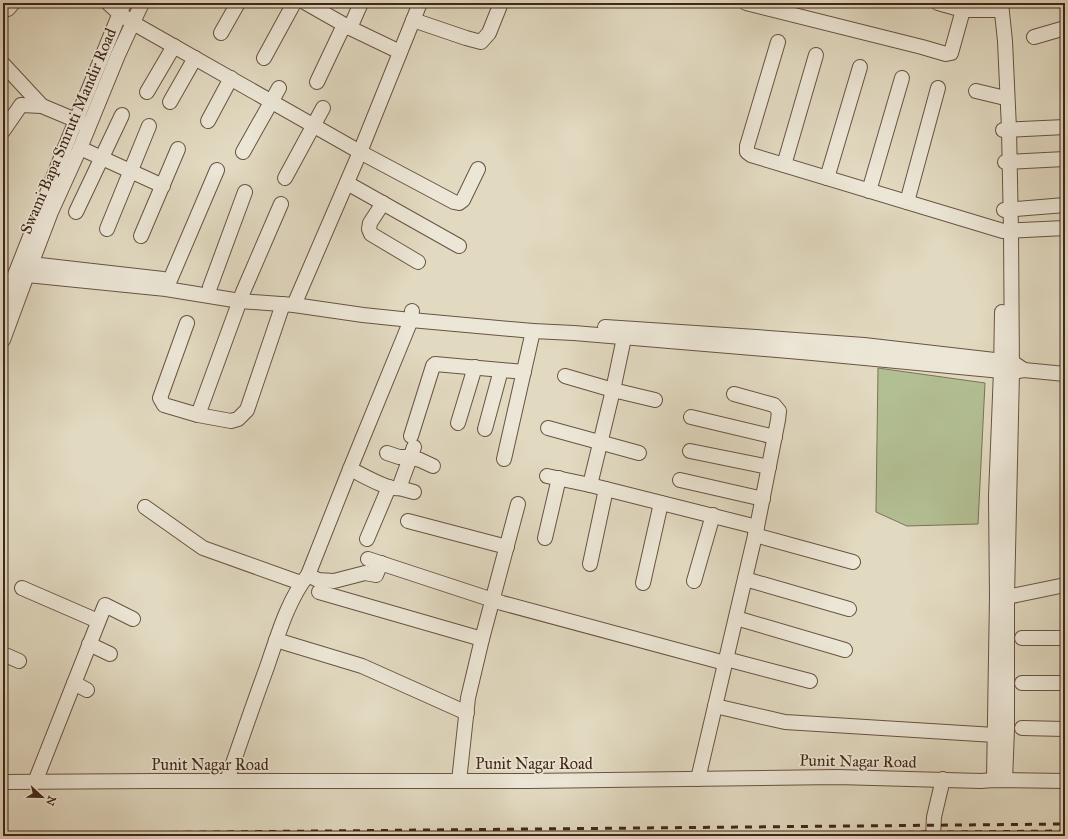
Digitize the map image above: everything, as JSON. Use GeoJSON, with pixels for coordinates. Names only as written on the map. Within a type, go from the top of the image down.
{"type":"FeatureCollection","features":[{"type":"Feature","properties":{"kind":"street"},"geometry":{"type":"LineString","coordinates":[[108,3],[121,8],[133,23],[360,152],[454,202],[459,203],[463,200],[478,169]]}},
{"type":"Feature","properties":{"kind":"street","name":"Swami Bapa Smruti Mandir Road"},"geometry":{"type":"LineString","coordinates":[[3,340],[11,290],[29,269],[51,212],[80,148],[82,123],[118,55],[142,3]]}},
{"type":"Feature","properties":{"kind":"street"},"geometry":{"type":"LineString","coordinates":[[221,33],[238,3]]}},
{"type":"Feature","properties":{"kind":"street"},"geometry":{"type":"LineString","coordinates":[[264,58],[294,3]]}},
{"type":"Feature","properties":{"kind":"street"},"geometry":{"type":"LineString","coordinates":[[317,82],[361,3]]}},
{"type":"Feature","properties":{"kind":"street"},"geometry":{"type":"LineString","coordinates":[[187,323],[160,398],[164,405],[198,415],[231,421],[238,419],[247,410],[291,303],[347,183],[420,3]]}},
{"type":"Feature","properties":{"kind":"street"},"geometry":{"type":"LineString","coordinates":[[413,20],[481,42],[489,33],[501,3]]}},
{"type":"Feature","properties":{"kind":"street"},"geometry":{"type":"LineString","coordinates":[[746,3],[790,8],[946,54],[951,53],[963,10]]}},
{"type":"Feature","properties":{"kind":"street"},"geometry":{"type":"LineString","coordinates":[[938,3],[963,10],[999,5],[1002,41],[1008,162],[1006,317],[1010,367],[996,496],[1002,597],[1007,729],[1000,780]]}},
{"type":"Feature","properties":{"kind":"street"},"geometry":{"type":"LineString","coordinates":[[313,5],[347,26],[400,52]]}},
{"type":"Feature","properties":{"kind":"street"},"geometry":{"type":"LineString","coordinates":[[3,307],[11,290],[63,152],[82,123],[121,8]]}},
{"type":"Feature","properties":{"kind":"street"},"geometry":{"type":"LineString","coordinates":[[1034,38],[1065,28]]}},
{"type":"Feature","properties":{"kind":"street"},"geometry":{"type":"LineString","coordinates":[[1002,41],[994,92],[1006,130]]}},
{"type":"Feature","properties":{"kind":"street"},"geometry":{"type":"LineString","coordinates":[[778,42],[747,146],[747,152],[784,165],[1007,231],[1065,228]]}},
{"type":"Feature","properties":{"kind":"street"},"geometry":{"type":"LineString","coordinates":[[146,92],[174,46]]}},
{"type":"Feature","properties":{"kind":"street"},"geometry":{"type":"LineString","coordinates":[[784,165],[816,55]]}},
{"type":"Feature","properties":{"kind":"street"},"geometry":{"type":"LineString","coordinates":[[170,102],[195,58]]}},
{"type":"Feature","properties":{"kind":"street"},"geometry":{"type":"LineString","coordinates":[[3,64],[42,106]]}},
{"type":"Feature","properties":{"kind":"street"},"geometry":{"type":"LineString","coordinates":[[827,178],[860,67]]}},
{"type":"Feature","properties":{"kind":"street"},"geometry":{"type":"LineString","coordinates":[[208,121],[230,78]]}},
{"type":"Feature","properties":{"kind":"street"},"geometry":{"type":"LineString","coordinates":[[869,190],[902,78]]}},
{"type":"Feature","properties":{"kind":"street"},"geometry":{"type":"LineString","coordinates":[[243,152],[279,88]]}},
{"type":"Feature","properties":{"kind":"street"},"geometry":{"type":"LineString","coordinates":[[907,202],[938,88]]}},
{"type":"Feature","properties":{"kind":"street"},"geometry":{"type":"LineString","coordinates":[[976,91],[994,92]]}},
{"type":"Feature","properties":{"kind":"street"},"geometry":{"type":"LineString","coordinates":[[3,131],[21,105],[42,106],[82,123]]}},
{"type":"Feature","properties":{"kind":"street"},"geometry":{"type":"LineString","coordinates":[[285,178],[323,108]]}},
{"type":"Feature","properties":{"kind":"street"},"geometry":{"type":"LineString","coordinates":[[76,212],[122,115]]}},
{"type":"Feature","properties":{"kind":"street"},"geometry":{"type":"LineString","coordinates":[[107,229],[149,126]]}},
{"type":"Feature","properties":{"kind":"street"},"geometry":{"type":"LineString","coordinates":[[1006,130],[1065,126]]}},
{"type":"Feature","properties":{"kind":"street"},"geometry":{"type":"LineString","coordinates":[[80,148],[162,186]]}},
{"type":"Feature","properties":{"kind":"street"},"geometry":{"type":"LineString","coordinates":[[141,236],[178,149]]}},
{"type":"Feature","properties":{"kind":"street"},"geometry":{"type":"LineString","coordinates":[[1008,162],[1065,159]]}},
{"type":"Feature","properties":{"kind":"street"},"geometry":{"type":"LineString","coordinates":[[170,280],[217,170]]}},
{"type":"Feature","properties":{"kind":"street"},"geometry":{"type":"LineString","coordinates":[[347,183],[459,246]]}},
{"type":"Feature","properties":{"kind":"street"},"geometry":{"type":"LineString","coordinates":[[210,287],[245,192]]}},
{"type":"Feature","properties":{"kind":"street"},"geometry":{"type":"LineString","coordinates":[[382,203],[370,223],[369,229],[371,234],[418,262]]}},
{"type":"Feature","properties":{"kind":"street"},"geometry":{"type":"LineString","coordinates":[[198,415],[241,296],[281,204]]}},
{"type":"Feature","properties":{"kind":"street"},"geometry":{"type":"LineString","coordinates":[[1007,210],[1065,205]]}},
{"type":"Feature","properties":{"kind":"street"},"geometry":{"type":"LineString","coordinates":[[29,269],[170,280],[210,287],[241,296]]}},
{"type":"Feature","properties":{"kind":"street"},"geometry":{"type":"LineString","coordinates":[[29,269],[166,289],[241,296],[363,315],[412,315],[864,345],[1065,374]]}},
{"type":"Feature","properties":{"kind":"street"},"geometry":{"type":"LineString","coordinates":[[412,315],[533,331],[1010,367]]}},
{"type":"Feature","properties":{"kind":"street"},"geometry":{"type":"LineString","coordinates":[[227,781],[276,640],[293,597],[305,579],[412,315]]}},
{"type":"Feature","properties":{"kind":"street"},"geometry":{"type":"LineString","coordinates":[[504,460],[533,331]]}},
{"type":"Feature","properties":{"kind":"street"},"geometry":{"type":"LineString","coordinates":[[590,485],[624,338]]}},
{"type":"Feature","properties":{"kind":"street"},"geometry":{"type":"LineString","coordinates":[[367,539],[394,488],[411,447],[434,366],[436,364],[524,372]]}},
{"type":"Feature","properties":{"kind":"street"},"geometry":{"type":"LineString","coordinates":[[458,423],[475,367]]}},
{"type":"Feature","properties":{"kind":"street"},"geometry":{"type":"LineString","coordinates":[[485,429],[502,370]]}},
{"type":"Feature","properties":{"kind":"street"},"geometry":{"type":"LineString","coordinates":[[565,376],[655,400]]}},
{"type":"Feature","properties":{"kind":"street"},"geometry":{"type":"LineString","coordinates":[[698,779],[756,531],[779,411],[774,405],[734,394]]}},
{"type":"Feature","properties":{"kind":"street"},"geometry":{"type":"LineString","coordinates":[[691,417],[775,437]]}},
{"type":"Feature","properties":{"kind":"street"},"geometry":{"type":"LineString","coordinates":[[548,428],[640,453]]}},
{"type":"Feature","properties":{"kind":"street"},"geometry":{"type":"LineString","coordinates":[[387,452],[400,457],[411,447]]}},
{"type":"Feature","properties":{"kind":"street"},"geometry":{"type":"LineString","coordinates":[[411,447],[420,460],[433,466]]}},
{"type":"Feature","properties":{"kind":"street"},"geometry":{"type":"LineString","coordinates":[[690,451],[769,467]]}},
{"type":"Feature","properties":{"kind":"street"},"geometry":{"type":"LineString","coordinates":[[350,469],[394,488],[414,492]]}},
{"type":"Feature","properties":{"kind":"street"},"geometry":{"type":"LineString","coordinates":[[545,538],[553,477],[713,515],[756,531],[853,562]]}},
{"type":"Feature","properties":{"kind":"street"},"geometry":{"type":"LineString","coordinates":[[680,480],[763,499]]}},
{"type":"Feature","properties":{"kind":"street"},"geometry":{"type":"LineString","coordinates":[[590,564],[606,489]]}},
{"type":"Feature","properties":{"kind":"street"},"geometry":{"type":"LineString","coordinates":[[643,583],[661,503]]}},
{"type":"Feature","properties":{"kind":"street"},"geometry":{"type":"LineString","coordinates":[[459,781],[468,698],[518,504]]}},
{"type":"Feature","properties":{"kind":"street"},"geometry":{"type":"LineString","coordinates":[[146,507],[203,548],[305,579],[318,580],[325,589],[482,639]]}},
{"type":"Feature","properties":{"kind":"street"},"geometry":{"type":"LineString","coordinates":[[694,582],[713,515]]}},
{"type":"Feature","properties":{"kind":"street"},"geometry":{"type":"LineString","coordinates":[[408,520],[507,546]]}},
{"type":"Feature","properties":{"kind":"street"},"geometry":{"type":"LineString","coordinates":[[325,589],[334,581],[365,573],[376,575],[375,561],[502,603],[726,661],[810,681]]}},
{"type":"Feature","properties":{"kind":"street"},"geometry":{"type":"LineString","coordinates":[[745,579],[849,609]]}},
{"type":"Feature","properties":{"kind":"street"},"geometry":{"type":"LineString","coordinates":[[1002,597],[1065,585]]}},
{"type":"Feature","properties":{"kind":"street"},"geometry":{"type":"LineString","coordinates":[[22,588],[98,621]]}},
{"type":"Feature","properties":{"kind":"street"},"geometry":{"type":"LineString","coordinates":[[1000,780],[994,735],[1002,597]]}},
{"type":"Feature","properties":{"kind":"street"},"geometry":{"type":"LineString","coordinates":[[35,782],[105,605],[133,619]]}},
{"type":"Feature","properties":{"kind":"street"},"geometry":{"type":"LineString","coordinates":[[736,618],[845,650]]}},
{"type":"Feature","properties":{"kind":"street"},"geometry":{"type":"LineString","coordinates":[[1022,638],[1065,638]]}},
{"type":"Feature","properties":{"kind":"street"},"geometry":{"type":"LineString","coordinates":[[276,640],[362,666],[467,713]]}},
{"type":"Feature","properties":{"kind":"street"},"geometry":{"type":"LineString","coordinates":[[89,644],[110,654]]}},
{"type":"Feature","properties":{"kind":"street"},"geometry":{"type":"LineString","coordinates":[[3,654],[19,661]]}},
{"type":"Feature","properties":{"kind":"street"},"geometry":{"type":"LineString","coordinates":[[74,683],[87,690]]}},
{"type":"Feature","properties":{"kind":"street"},"geometry":{"type":"LineString","coordinates":[[1022,683],[1065,683]]}},
{"type":"Feature","properties":{"kind":"street"},"geometry":{"type":"LineString","coordinates":[[715,706],[785,722],[994,735]]}},
{"type":"Feature","properties":{"kind":"street"},"geometry":{"type":"LineString","coordinates":[[1022,728],[1065,729]]}},
{"type":"Feature","properties":{"kind":"street","name":"Punit Nagar Road"},"geometry":{"type":"LineString","coordinates":[[3,782],[459,781],[837,777],[981,781],[1065,781]]}},
{"type":"Feature","properties":{"kind":"street"},"geometry":{"type":"LineString","coordinates":[[933,836],[934,817],[943,779]]}},
{"type":"Feature","properties":{"kind":"green space"},"geometry":{"type":"Polygon","coordinates":[[[878,368],[985,383],[978,524],[907,526],[876,512],[878,368]]]}},
{"type":"Feature","properties":{"kind":"railway"},"geometry":{"type":"LineString","coordinates":[[3,834],[1065,824]]}},
{"type":"Feature","properties":{"kind":"railway"},"geometry":{"type":"LineString","coordinates":[[947,832],[1065,831]]}},
{"type":"Feature","properties":{"kind":"railway"},"geometry":{"type":"LineString","coordinates":[[711,836],[927,832]]}}]}
